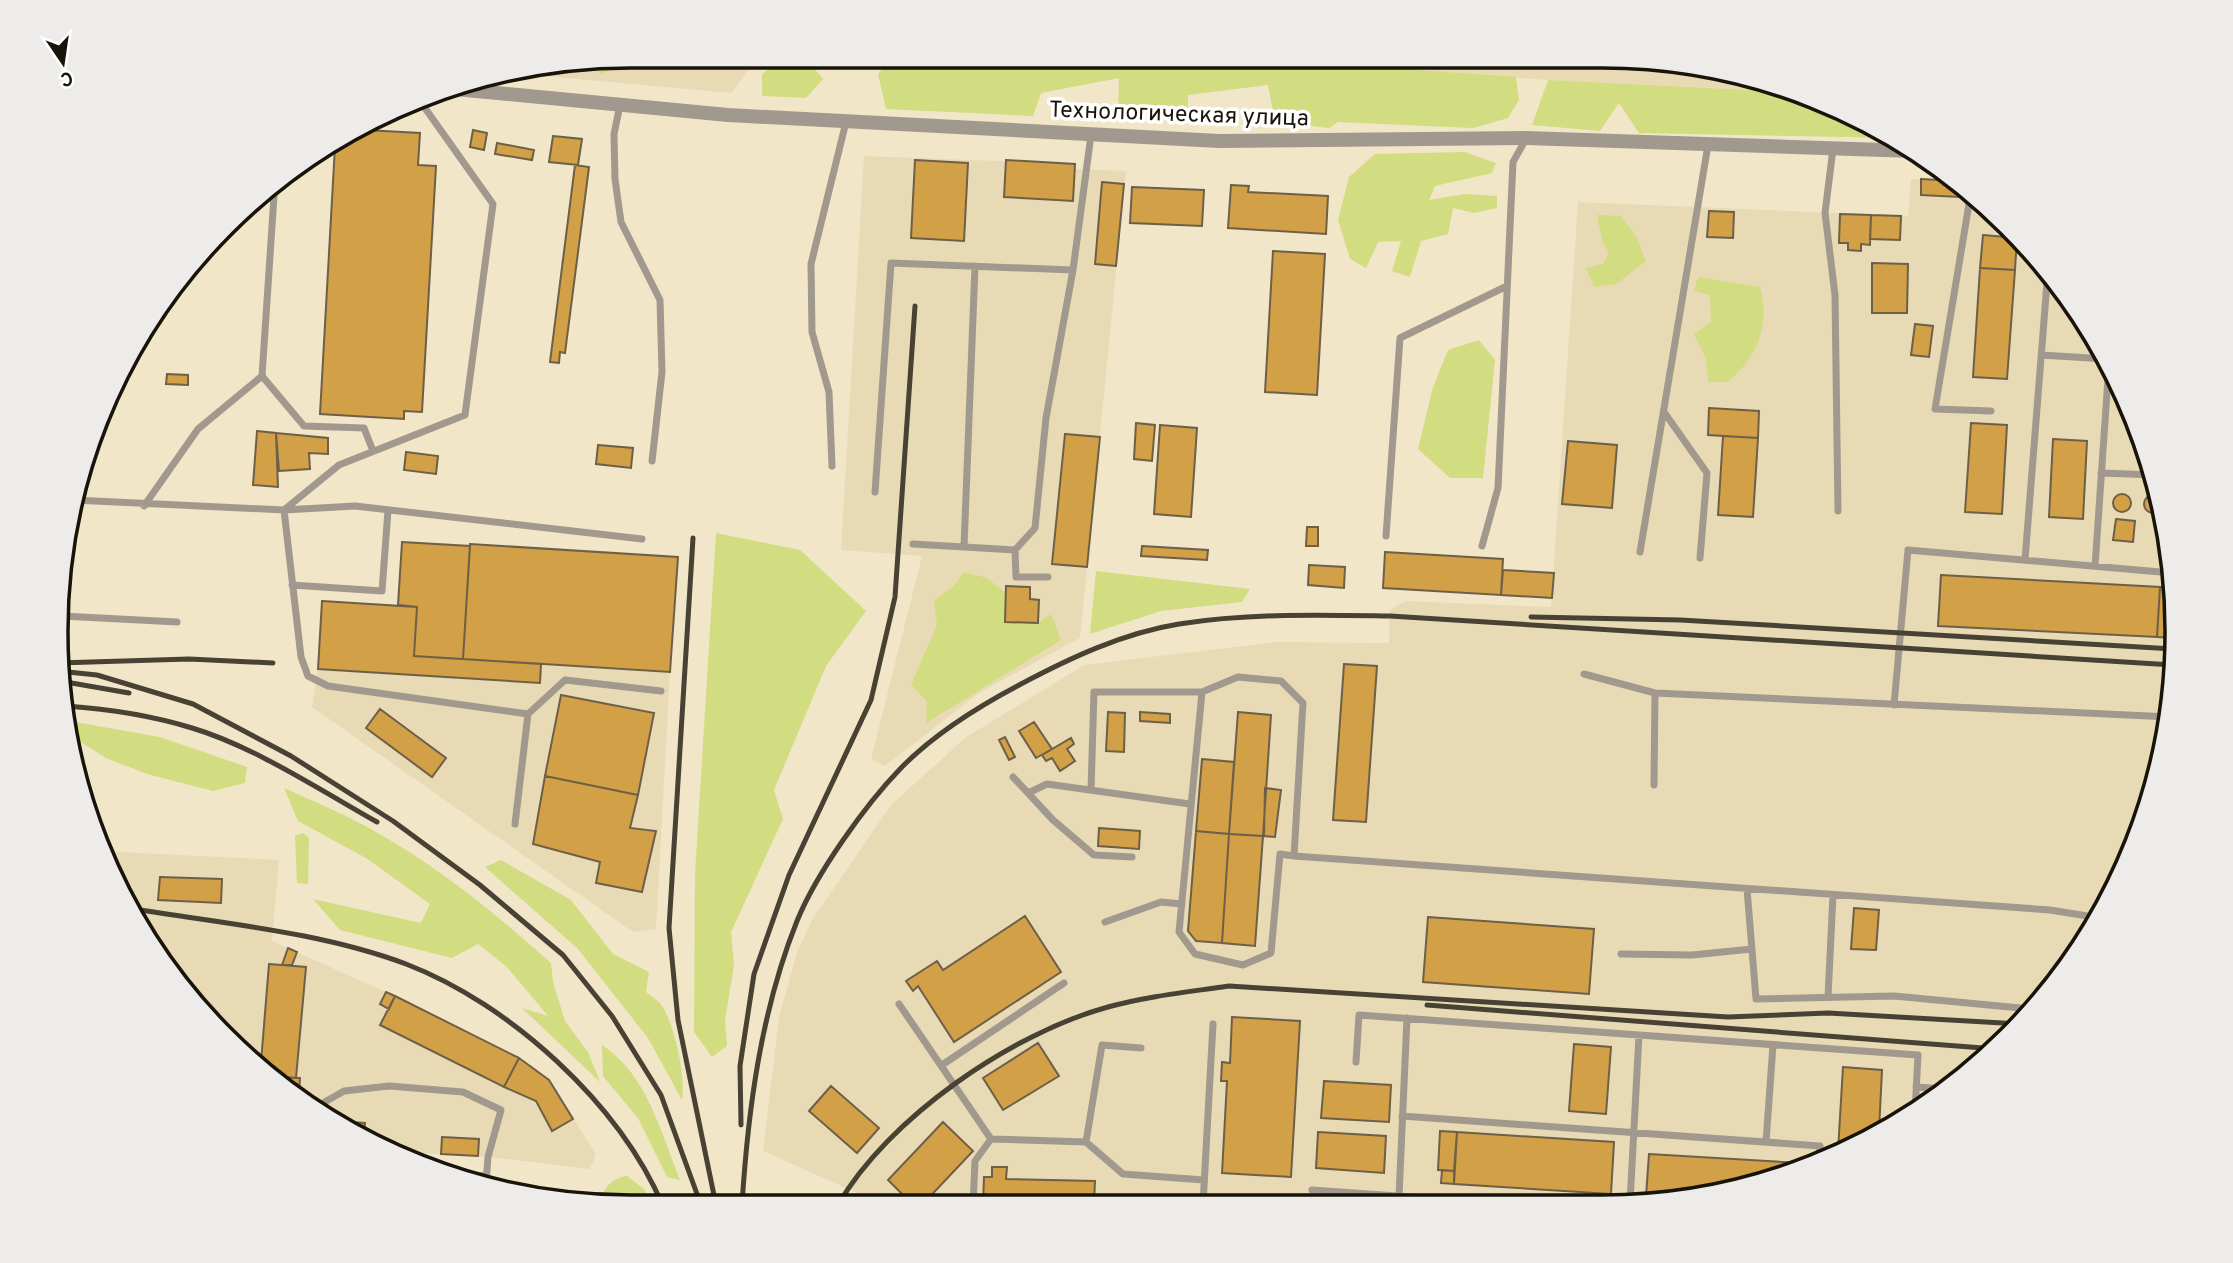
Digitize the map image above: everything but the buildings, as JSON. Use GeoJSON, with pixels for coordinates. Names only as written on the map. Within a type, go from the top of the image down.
{"type":"FeatureCollection","features":[{"type":"Feature","properties":{"kind":"street","name":"Технологическая улица"},"geometry":{"type":"LineString","coordinates":[[474,91],[728,115],[1219,141],[1526,138],[1893,150]]}},
{"type":"Feature","properties":{"kind":"lane"},"geometry":{"type":"LineString","coordinates":[[620,104],[614,134],[615,179],[621,222],[660,300],[662,372],[652,461]]}},
{"type":"Feature","properties":{"kind":"lane"},"geometry":{"type":"LineString","coordinates":[[284,510],[339,465],[465,415],[493,204],[425,108]]}},
{"type":"Feature","properties":{"kind":"lane"},"geometry":{"type":"LineString","coordinates":[[832,466],[830,392],[812,332],[811,264],[846,121]]}},
{"type":"Feature","properties":{"kind":"lane"},"geometry":{"type":"LineString","coordinates":[[1048,577],[1016,577],[1015,550],[1035,528],[1046,418],[1073,270],[1091,134]]}},
{"type":"Feature","properties":{"kind":"lane"},"geometry":{"type":"LineString","coordinates":[[1482,546],[1497,488],[1513,162],[1526,138]]}},
{"type":"Feature","properties":{"kind":"lane"},"geometry":{"type":"LineString","coordinates":[[1640,552],[1708,145]]}},
{"type":"Feature","properties":{"kind":"lane"},"geometry":{"type":"LineString","coordinates":[[1833,148],[1825,213],[1835,295],[1838,511]]}},
{"type":"Feature","properties":{"kind":"lane"},"geometry":{"type":"LineString","coordinates":[[274,197],[262,376],[303,426],[364,428],[373,451]]}},
{"type":"Feature","properties":{"kind":"lane"},"geometry":{"type":"LineString","coordinates":[[1969,205],[1935,409],[1991,411]]}},
{"type":"Feature","properties":{"kind":"lane"},"geometry":{"type":"LineString","coordinates":[[874,492],[891,263],[1073,270]]}},
{"type":"Feature","properties":{"kind":"lane"},"geometry":{"type":"LineString","coordinates":[[964,547],[975,267]]}},
{"type":"Feature","properties":{"kind":"lane"},"geometry":{"type":"LineString","coordinates":[[1387,536],[1400,338],[1507,286]]}},
{"type":"Feature","properties":{"kind":"lane"},"geometry":{"type":"LineString","coordinates":[[2025,560],[2047,287]]}},
{"type":"Feature","properties":{"kind":"lane"},"geometry":{"type":"LineString","coordinates":[[2041,355],[2094,358]]}},
{"type":"Feature","properties":{"kind":"lane"},"geometry":{"type":"LineString","coordinates":[[144,506],[198,429],[262,376]]}},
{"type":"Feature","properties":{"kind":"lane"},"geometry":{"type":"LineString","coordinates":[[2095,566],[2108,384]]}},
{"type":"Feature","properties":{"kind":"lane"},"geometry":{"type":"LineString","coordinates":[[1664,412],[1707,473],[1700,558]]}},
{"type":"Feature","properties":{"kind":"lane"},"geometry":{"type":"LineString","coordinates":[[2102,473],[2142,475]]}},
{"type":"Feature","properties":{"kind":"lane"},"geometry":{"type":"LineString","coordinates":[[84,501],[144,506],[284,510],[355,506],[642,539]]}},
{"type":"Feature","properties":{"kind":"lane"},"geometry":{"type":"LineString","coordinates":[[284,510],[300,657],[308,676],[328,686],[528,714]]}},
{"type":"Feature","properties":{"kind":"lane"},"geometry":{"type":"LineString","coordinates":[[292,586],[382,591],[388,510]]}},
{"type":"Feature","properties":{"kind":"lane"},"geometry":{"type":"LineString","coordinates":[[913,544],[1015,550]]}},
{"type":"Feature","properties":{"kind":"lane"},"geometry":{"type":"LineString","coordinates":[[1894,705],[1908,550],[2162,572]]}},
{"type":"Feature","properties":{"kind":"lane"},"geometry":{"type":"LineString","coordinates":[[68,616],[177,622]]}},
{"type":"Feature","properties":{"kind":"lane"},"geometry":{"type":"LineString","coordinates":[[1584,674],[1655,693],[2158,716]]}},
{"type":"Feature","properties":{"kind":"lane"},"geometry":{"type":"LineString","coordinates":[[1091,790],[1094,692],[1202,692],[1238,677],[1281,681],[1303,703],[1294,856]]}},
{"type":"Feature","properties":{"kind":"lane"},"geometry":{"type":"LineString","coordinates":[[515,824],[528,714],[565,680],[661,691]]}},
{"type":"Feature","properties":{"kind":"lane"},"geometry":{"type":"LineString","coordinates":[[1202,692],[1179,932],[1195,954],[1243,965],[1271,953],[1280,855],[2050,910],[2087,916]]}},
{"type":"Feature","properties":{"kind":"lane"},"geometry":{"type":"LineString","coordinates":[[1654,785],[1655,693]]}},
{"type":"Feature","properties":{"kind":"lane"},"geometry":{"type":"LineString","coordinates":[[1013,776],[1053,820],[1094,855],[1132,858]]}},
{"type":"Feature","properties":{"kind":"lane"},"geometry":{"type":"LineString","coordinates":[[1028,793],[1046,784],[1190,804]]}},
{"type":"Feature","properties":{"kind":"lane"},"geometry":{"type":"LineString","coordinates":[[1747,889],[1756,999],[1894,996],[2020,1008]]}},
{"type":"Feature","properties":{"kind":"lane"},"geometry":{"type":"LineString","coordinates":[[1828,997],[1833,895]]}},
{"type":"Feature","properties":{"kind":"lane"},"geometry":{"type":"LineString","coordinates":[[1105,922],[1161,902],[1182,904]]}},
{"type":"Feature","properties":{"kind":"lane"},"geometry":{"type":"LineString","coordinates":[[1621,954],[1692,955],[1752,949]]}},
{"type":"Feature","properties":{"kind":"lane"},"geometry":{"type":"LineString","coordinates":[[942,1065],[1064,983]]}},
{"type":"Feature","properties":{"kind":"lane"},"geometry":{"type":"LineString","coordinates":[[899,1004],[991,1139]]}},
{"type":"Feature","properties":{"kind":"lane"},"geometry":{"type":"LineString","coordinates":[[1356,1062],[1359,1015],[1407,1018],[1918,1055],[1916,1099]]}},
{"type":"Feature","properties":{"kind":"lane"},"geometry":{"type":"LineString","coordinates":[[1399,1195],[1407,1018]]}},
{"type":"Feature","properties":{"kind":"lane"},"geometry":{"type":"LineString","coordinates":[[1203,1195],[1213,1024]]}},
{"type":"Feature","properties":{"kind":"lane"},"geometry":{"type":"LineString","coordinates":[[1630,1194],[1639,1035]]}},
{"type":"Feature","properties":{"kind":"lane"},"geometry":{"type":"LineString","coordinates":[[1086,1142],[1102,1045],[1141,1048]]}},
{"type":"Feature","properties":{"kind":"lane"},"geometry":{"type":"LineString","coordinates":[[1766,1142],[1773,1045]]}},
{"type":"Feature","properties":{"kind":"lane"},"geometry":{"type":"LineString","coordinates":[[323,1103],[344,1091],[389,1086],[463,1092],[501,1110],[488,1157],[486,1176]]}},
{"type":"Feature","properties":{"kind":"lane"},"geometry":{"type":"LineString","coordinates":[[1916,1087],[1930,1088]]}},
{"type":"Feature","properties":{"kind":"lane"},"geometry":{"type":"LineString","coordinates":[[1402,1116],[1820,1146],[1820,1151]]}},
{"type":"Feature","properties":{"kind":"lane"},"geometry":{"type":"LineString","coordinates":[[991,1139],[1086,1142],[1123,1174],[1204,1180]]}},
{"type":"Feature","properties":{"kind":"lane"},"geometry":{"type":"LineString","coordinates":[[973,1195],[975,1161],[991,1139]]}},
{"type":"Feature","properties":{"kind":"lane"},"geometry":{"type":"LineString","coordinates":[[1312,1190],[1384,1195]]}},
{"type":"Feature","properties":{"kind":"shaded area"},"geometry":{"type":"Polygon","coordinates":[[[756,68],[748,71],[731,93],[541,76],[595,69],[756,68]]]}},
{"type":"Feature","properties":{"kind":"shaded area"},"geometry":{"type":"Polygon","coordinates":[[[1385,68],[1638,69],[1711,79],[1758,90],[1548,80],[1385,68]]]}},
{"type":"Feature","properties":{"kind":"shaded area"},"geometry":{"type":"Polygon","coordinates":[[[864,156],[1075,164],[1075,169],[1126,171],[1080,638],[979,693],[885,766],[871,759],[922,556],[841,550],[864,156]]]}},
{"type":"Feature","properties":{"kind":"shaded area"},"geometry":{"type":"Polygon","coordinates":[[[1911,179],[1937,180],[2000,233],[2025,260],[2070,319],[2107,382],[2135,450],[2154,522],[2164,595],[2164,668],[2154,741],[2146,777],[2122,847],[2107,881],[2070,944],[2025,1003],[1973,1055],[1914,1100],[1851,1137],[1817,1152],[1747,1176],[1638,1194],[862,1195],[763,1151],[779,1018],[797,952],[812,920],[891,805],[965,738],[1084,665],[1276,642],[1389,643],[1390,610],[1405,601],[1551,607],[1578,202],[1908,216],[1911,179]]]}},
{"type":"Feature","properties":{"kind":"shaded area"},"geometry":{"type":"Polygon","coordinates":[[[541,664],[670,672],[656,929],[633,932],[312,707],[318,669],[540,683],[541,664]]]}},
{"type":"Feature","properties":{"kind":"shaded area"},"geometry":{"type":"Polygon","coordinates":[[[113,852],[279,860],[272,941],[386,992],[519,1058],[549,1080],[596,1154],[590,1169],[488,1157],[418,1153],[382,1137],[319,1100],[260,1055],[208,1003],[163,944],[126,881],[113,852]]]}},
{"type":"Feature","properties":{"kind":"green space"},"geometry":{"type":"Polygon","coordinates":[[[770,68],[814,68],[823,79],[806,98],[762,96],[762,74],[770,68]]]}},
{"type":"Feature","properties":{"kind":"green space"},"geometry":{"type":"Polygon","coordinates":[[[883,68],[1390,68],[1516,77],[1519,100],[1508,118],[1473,128],[1338,122],[1329,128],[1275,122],[1268,85],[1188,95],[1188,110],[1118,112],[1119,78],[1041,93],[1033,116],[886,109],[878,74],[883,68]]]}},
{"type":"Feature","properties":{"kind":"green space"},"geometry":{"type":"Polygon","coordinates":[[[594,69],[613,69],[601,74],[594,69]]]}},
{"type":"Feature","properties":{"kind":"green space"},"geometry":{"type":"Polygon","coordinates":[[[1548,80],[1758,90],[1817,111],[1871,138],[1639,133],[1619,103],[1600,131],[1532,125],[1548,80]]]}},
{"type":"Feature","properties":{"kind":"green space"},"geometry":{"type":"Polygon","coordinates":[[[1465,152],[1496,163],[1492,173],[1435,186],[1429,200],[1465,194],[1497,196],[1497,208],[1474,213],[1453,208],[1448,234],[1421,241],[1410,277],[1392,271],[1401,241],[1378,242],[1366,268],[1350,259],[1338,220],[1349,177],[1375,154],[1465,152]]]}},
{"type":"Feature","properties":{"kind":"green space"},"geometry":{"type":"Polygon","coordinates":[[[1597,215],[1621,216],[1637,238],[1646,261],[1616,284],[1594,287],[1586,268],[1603,264],[1609,253],[1602,240],[1597,215]]]}},
{"type":"Feature","properties":{"kind":"green space"},"geometry":{"type":"Polygon","coordinates":[[[1698,277],[1760,287],[1763,315],[1759,339],[1747,362],[1728,382],[1708,382],[1706,359],[1694,334],[1711,322],[1710,295],[1694,291],[1698,277]]]}},
{"type":"Feature","properties":{"kind":"green space"},"geometry":{"type":"Polygon","coordinates":[[[1479,340],[1495,360],[1483,478],[1450,478],[1418,449],[1433,387],[1448,350],[1479,340]]]}},
{"type":"Feature","properties":{"kind":"green space"},"geometry":{"type":"Polygon","coordinates":[[[716,533],[800,550],[866,611],[826,666],[774,790],[783,819],[731,932],[734,965],[725,1021],[727,1046],[712,1057],[694,1032],[695,873],[716,533]]]}},
{"type":"Feature","properties":{"kind":"green space"},"geometry":{"type":"Polygon","coordinates":[[[1096,571],[1250,589],[1242,602],[1161,611],[1090,634],[1096,571]]]}},
{"type":"Feature","properties":{"kind":"green space"},"geometry":{"type":"Polygon","coordinates":[[[964,572],[987,578],[1006,593],[1005,622],[1038,623],[1051,614],[1061,640],[926,723],[927,701],[911,685],[937,625],[934,601],[954,586],[964,572]]]}},
{"type":"Feature","properties":{"kind":"green space"},"geometry":{"type":"Polygon","coordinates":[[[76,722],[160,737],[247,767],[245,783],[213,791],[147,774],[106,758],[79,741],[76,722]]]}},
{"type":"Feature","properties":{"kind":"green space"},"geometry":{"type":"Polygon","coordinates":[[[284,788],[365,826],[423,861],[488,910],[551,963],[553,982],[565,1021],[588,1052],[600,1082],[522,1008],[548,1016],[507,967],[478,944],[452,958],[340,930],[313,899],[421,923],[430,904],[366,858],[298,821],[284,788]]]}},
{"type":"Feature","properties":{"kind":"green space"},"geometry":{"type":"Polygon","coordinates":[[[303,833],[309,838],[308,884],[297,883],[295,836],[303,833]]]}},
{"type":"Feature","properties":{"kind":"green space"},"geometry":{"type":"Polygon","coordinates":[[[501,860],[571,900],[613,954],[649,972],[646,992],[663,1007],[675,1040],[681,1066],[682,1100],[648,1038],[578,949],[485,867],[501,860]]]}},
{"type":"Feature","properties":{"kind":"green space"},"geometry":{"type":"Polygon","coordinates":[[[602,1045],[617,1057],[641,1088],[659,1124],[680,1180],[667,1177],[638,1118],[603,1076],[602,1045]]]}},
{"type":"Feature","properties":{"kind":"green space"},"geometry":{"type":"Polygon","coordinates":[[[627,1176],[645,1190],[647,1195],[603,1194],[608,1186],[627,1176]]]}},
{"type":"Feature","properties":{"kind":"railway"},"geometry":{"type":"LineString","coordinates":[[741,1125],[740,1066],[754,974],[789,875],[871,700],[895,597],[915,306]]}},
{"type":"Feature","properties":{"kind":"railway"},"geometry":{"type":"LineString","coordinates":[[693,538],[669,928],[678,1020],[714,1195]]}},
{"type":"Feature","properties":{"kind":"railway"},"geometry":{"type":"LineString","coordinates":[[743,1195],[758,1061],[774,990],[805,902],[843,841],[872,801],[901,768],[942,732],[1021,684],[1117,640],[1158,628],[1232,618],[1390,616],[2164,664]]}},
{"type":"Feature","properties":{"kind":"railway"},"geometry":{"type":"LineString","coordinates":[[1531,617],[1680,620],[2165,648]]}},
{"type":"Feature","properties":{"kind":"railway"},"geometry":{"type":"LineString","coordinates":[[69,663],[189,659],[273,663]]}},
{"type":"Feature","properties":{"kind":"railway"},"geometry":{"type":"LineString","coordinates":[[69,672],[97,675],[193,704],[291,756],[393,821],[480,885],[563,955],[612,1016],[661,1095],[697,1195]]}},
{"type":"Feature","properties":{"kind":"railway"},"geometry":{"type":"LineString","coordinates":[[71,683],[129,693]]}},
{"type":"Feature","properties":{"kind":"railway"},"geometry":{"type":"LineString","coordinates":[[73,707],[145,716],[215,736],[286,770],[377,822]]}},
{"type":"Feature","properties":{"kind":"railway"},"geometry":{"type":"LineString","coordinates":[[142,910],[272,930],[340,944],[406,964],[445,982],[484,1004],[557,1061],[619,1130],[644,1168],[658,1195]]}},
{"type":"Feature","properties":{"kind":"railway"},"geometry":{"type":"LineString","coordinates":[[845,1195],[888,1141],[920,1111],[994,1058],[1071,1019],[1108,1007],[1168,995],[1229,986],[1728,1017],[1828,1013],[2006,1023]]}},
{"type":"Feature","properties":{"kind":"railway"},"geometry":{"type":"LineString","coordinates":[[1427,1005],[1981,1048]]}}]}
